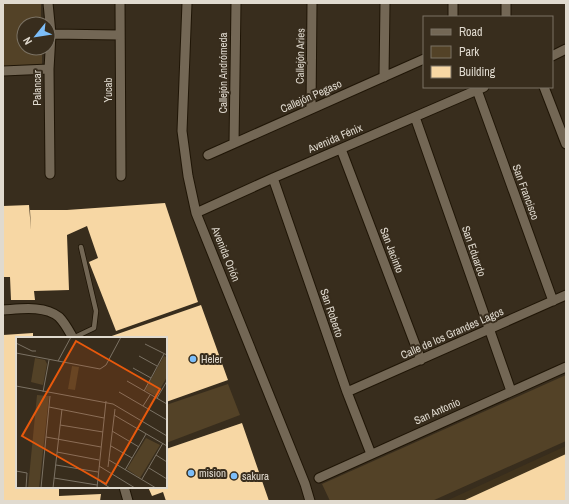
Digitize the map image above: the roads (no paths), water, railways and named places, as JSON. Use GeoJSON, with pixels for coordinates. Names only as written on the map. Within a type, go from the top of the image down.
{"type":"FeatureCollection","features":[{"type":"Feature","properties":{"kind":"street","name":"Palancar"},"geometry":{"type":"LineString","coordinates":[[48,3],[49,16]]}},
{"type":"Feature","properties":{"kind":"street","name":"Yucab"},"geometry":{"type":"LineString","coordinates":[[120,3],[121,176]]}},
{"type":"Feature","properties":{"kind":"street","name":"Avenida Orión"},"geometry":{"type":"LineString","coordinates":[[187,3],[182,131],[188,176],[196,213],[305,484],[310,501]]}},
{"type":"Feature","properties":{"kind":"street","name":"Callejón Andrómeda"},"geometry":{"type":"LineString","coordinates":[[234,143],[236,3]]}},
{"type":"Feature","properties":{"kind":"street","name":"Callejón Aries"},"geometry":{"type":"LineString","coordinates":[[311,109],[312,3]]}},
{"type":"Feature","properties":{"kind":"street"},"geometry":{"type":"LineString","coordinates":[[384,77],[385,3]]}},
{"type":"Feature","properties":{"kind":"street"},"geometry":{"type":"LineString","coordinates":[[453,3],[453,16]]}},
{"type":"Feature","properties":{"kind":"street"},"geometry":{"type":"LineString","coordinates":[[506,3],[506,16]]}},
{"type":"Feature","properties":{"kind":"street"},"geometry":{"type":"LineString","coordinates":[[56,34],[120,35]]}},
{"type":"Feature","properties":{"kind":"street"},"geometry":{"type":"LineString","coordinates":[[553,56],[566,49]]}},
{"type":"Feature","properties":{"kind":"street","name":"Palancar"},"geometry":{"type":"LineString","coordinates":[[50,56],[50,174]]}},
{"type":"Feature","properties":{"kind":"street","name":"Callejón Pegaso"},"geometry":{"type":"LineString","coordinates":[[208,155],[423,59]]}},
{"type":"Feature","properties":{"kind":"street"},"geometry":{"type":"LineString","coordinates":[[3,71],[49,70]]}},
{"type":"Feature","properties":{"kind":"street"},"geometry":{"type":"LineString","coordinates":[[544,88],[566,144]]}},
{"type":"Feature","properties":{"kind":"street","name":"Avenida Fénix"},"geometry":{"type":"LineString","coordinates":[[196,213],[273,178],[481,89]]}},
{"type":"Feature","properties":{"kind":"street","name":"San Francisco"},"geometry":{"type":"LineString","coordinates":[[481,89],[553,301]]}},
{"type":"Feature","properties":{"kind":"street","name":"San Eduardo"},"geometry":{"type":"LineString","coordinates":[[415,117],[511,392]]}},
{"type":"Feature","properties":{"kind":"street","name":"San Jacinto"},"geometry":{"type":"LineString","coordinates":[[341,149],[420,360]]}},
{"type":"Feature","properties":{"kind":"street","name":"San Roberto"},"geometry":{"type":"LineString","coordinates":[[273,178],[371,454]]}},
{"type":"Feature","properties":{"kind":"street","name":"Calle de los Grandes Lagos"},"geometry":{"type":"LineString","coordinates":[[348,392],[566,295]]}},
{"type":"Feature","properties":{"kind":"street"},"geometry":{"type":"LineString","coordinates":[[3,310],[34,309],[48,311],[58,316],[66,325],[72,337]]}},
{"type":"Feature","properties":{"kind":"street","name":"San Antonio"},"geometry":{"type":"LineString","coordinates":[[319,478],[566,367]]}},
{"type":"Feature","properties":{"kind":"street"},"geometry":{"type":"LineString","coordinates":[[124,488],[128,501]]}},
{"type":"Feature","properties":{"kind":"lane"},"geometry":{"type":"LineString","coordinates":[[75,337],[94,328],[96,311],[81,247]]}},
{"type":"Feature","properties":{"kind":"place","name":"Heler"},"geometry":{"type":"Point","coordinates":[193,359]}},
{"type":"Feature","properties":{"kind":"place","name":"mision"},"geometry":{"type":"Point","coordinates":[191,473]}},
{"type":"Feature","properties":{"kind":"place","name":"sakura"},"geometry":{"type":"Point","coordinates":[234,476]}}]}
